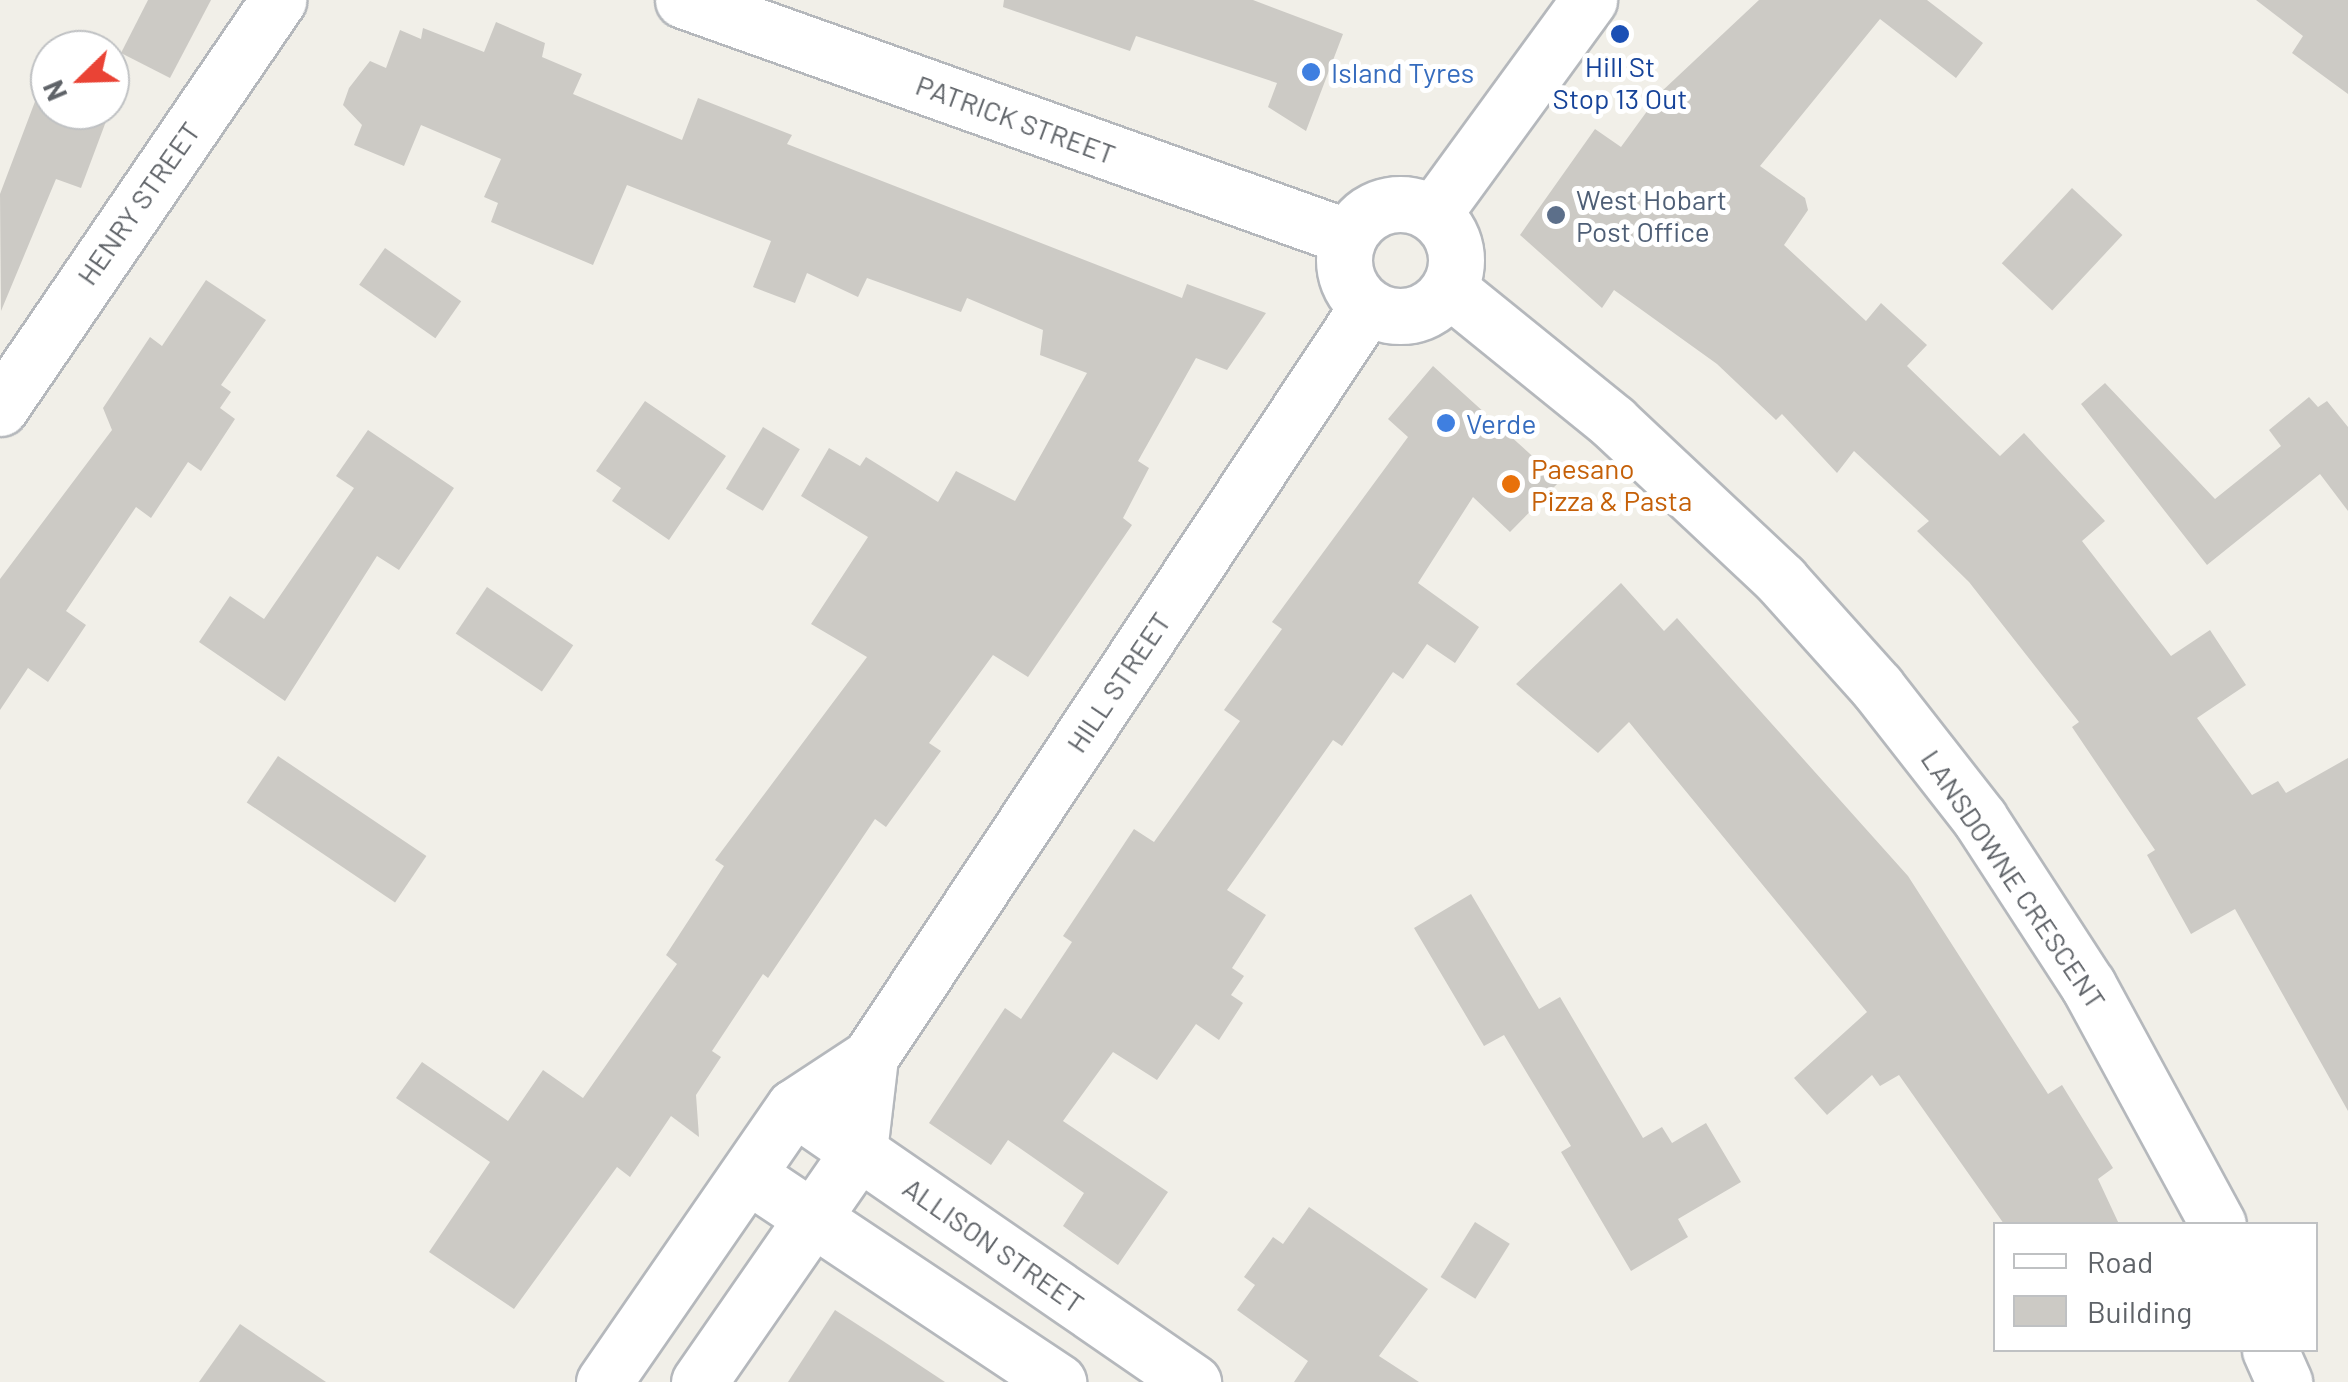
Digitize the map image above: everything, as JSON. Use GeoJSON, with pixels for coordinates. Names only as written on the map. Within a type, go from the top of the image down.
{"type":"FeatureCollection","features":[{"type":"Feature","properties":{"kind":"street","name":"HENRY STREET"},"geometry":{"type":"LineString","coordinates":[[0,408],[278,0]]}},
{"type":"Feature","properties":{"kind":"street","name":"PATRICK STREET"},"geometry":{"type":"LineString","coordinates":[[683,0],[1348,237]]}},
{"type":"Feature","properties":{"kind":"street"},"geometry":{"type":"LineString","coordinates":[[1433,214],[1588,0]]}},
{"type":"Feature","properties":{"kind":"street"},"geometry":{"type":"LineString","coordinates":[[1385,206],[1433,214],[1453,240],[1449,289],[1437,303],[1403,317],[1367,307],[1348,283],[1348,237],[1385,206]]}},
{"type":"Feature","properties":{"kind":"street","name":"LANSDOWNE CRESCENT"},"geometry":{"type":"LineString","coordinates":[[1449,289],[1612,422],[1781,580],[1877,687],[1980,819],[2079,970],[2169,1121],[2217,1222]]}},
{"type":"Feature","properties":{"kind":"street","name":"HILL STREET"},"geometry":{"type":"LineString","coordinates":[[604,1382],[794,1106],[870,1057],[1367,307]]}},
{"type":"Feature","properties":{"kind":"street","name":"HILL STREET"},"geometry":{"type":"LineString","coordinates":[[699,1382],[816,1220],[859,1151],[870,1057]]}},
{"type":"Feature","properties":{"kind":"street","name":"ALLISON STREET"},"geometry":{"type":"LineString","coordinates":[[794,1106],[1194,1382]]}},
{"type":"Feature","properties":{"kind":"street"},"geometry":{"type":"LineString","coordinates":[[748,1174],[1058,1382]]}},
{"type":"Feature","properties":{"kind":"street"},"geometry":{"type":"LineString","coordinates":[[2271,1352],[2284,1382]]}},
{"type":"Feature","properties":{"kind":"building"},"geometry":{"type":"Polygon","coordinates":[[[148,0],[211,0],[170,78],[130,58],[130,35],[148,0]]]}},
{"type":"Feature","properties":{"kind":"building"},"geometry":{"type":"Polygon","coordinates":[[[1004,0],[1253,0],[1343,34],[1306,131],[1268,107],[1277,83],[1136,36],[1130,51],[1003,7],[1004,0]]]}},
{"type":"Feature","properties":{"kind":"building"},"geometry":{"type":"Polygon","coordinates":[[[1759,0],[1927,0],[1983,43],[1956,78],[1880,19],[1760,166],[1805,198],[1808,210],[1784,245],[1866,321],[1881,303],[1927,345],[1907,366],[2000,456],[2024,433],[2105,521],[2082,541],[2171,656],[2210,630],[2246,685],[2197,718],[2252,795],[2278,781],[2286,793],[2348,758],[2348,1111],[2235,909],[2191,934],[2147,855],[2155,850],[2072,727],[2079,722],[1969,582],[1917,531],[1929,521],[1854,451],[1837,473],[1782,414],[1776,420],[1717,364],[1614,290],[1602,308],[1520,235],[1595,129],[1621,147],[1661,92],[1759,0]]]}},
{"type":"Feature","properties":{"kind":"building"},"geometry":{"type":"Polygon","coordinates":[[[2256,0],[2348,0],[2348,94],[2292,53],[2303,36],[2256,0]]]}},
{"type":"Feature","properties":{"kind":"building"},"geometry":{"type":"Polygon","coordinates":[[[496,22],[545,43],[542,57],[582,74],[573,94],[682,140],[698,98],[792,135],[787,144],[1182,298],[1187,284],[1266,313],[1227,370],[1196,358],[1138,461],[1149,468],[1123,518],[1132,525],[1028,677],[993,655],[929,743],[941,751],[886,827],[875,819],[768,978],[763,974],[712,1051],[721,1057],[696,1095],[699,1137],[671,1116],[630,1177],[617,1167],[514,1309],[429,1252],[490,1162],[396,1098],[422,1062],[508,1121],[543,1070],[583,1098],[677,964],[666,955],[724,866],[715,860],[867,657],[811,624],[868,537],[801,496],[829,448],[860,466],[866,457],[938,502],[956,471],[1015,501],[1087,373],[1040,355],[1043,330],[967,298],[961,312],[867,278],[858,297],[807,273],[795,303],[753,287],[771,241],[627,185],[593,265],[491,222],[498,203],[484,197],[501,159],[421,125],[404,166],[354,145],[362,125],[343,105],[349,88],[370,61],[386,68],[400,30],[421,39],[423,28],[484,52],[496,22]]]}},
{"type":"Feature","properties":{"kind":"building"},"geometry":{"type":"Polygon","coordinates":[[[30,115],[30,130],[103,130],[81,188],[56,179],[1,311],[0,194],[30,115]]]}},
{"type":"Feature","properties":{"kind":"building"},"geometry":{"type":"Polygon","coordinates":[[[2072,188],[2122,235],[2052,310],[2002,263],[2072,188]]]}},
{"type":"Feature","properties":{"kind":"building"},"geometry":{"type":"Polygon","coordinates":[[[385,248],[461,301],[435,338],[359,285],[385,248]]]}},
{"type":"Feature","properties":{"kind":"building"},"geometry":{"type":"Polygon","coordinates":[[[206,280],[266,320],[221,385],[231,392],[220,408],[235,419],[201,471],[188,462],[151,518],[136,507],[66,611],[86,625],[48,682],[28,668],[0,710],[0,579],[112,430],[103,408],[150,337],[162,346],[206,280]]]}},
{"type":"Feature","properties":{"kind":"building"},"geometry":{"type":"Polygon","coordinates":[[[1433,366],[1560,481],[1510,532],[1473,497],[1418,583],[1479,627],[1455,663],[1427,644],[1403,679],[1393,672],[1342,746],[1333,740],[1227,890],[1266,915],[1232,968],[1244,976],[1231,995],[1243,1003],[1219,1040],[1196,1024],[1157,1080],[1113,1052],[1063,1121],[1168,1192],[1118,1265],[1063,1226],[1084,1193],[1008,1140],[991,1165],[929,1123],[1005,1008],[1021,1019],[1072,942],[1063,936],[1134,829],[1154,842],[1240,721],[1224,710],[1282,629],[1272,622],[1408,437],[1388,419],[1433,366]]]}},
{"type":"Feature","properties":{"kind":"building"},"geometry":{"type":"Polygon","coordinates":[[[2105,383],[2215,499],[2281,446],[2269,430],[2309,397],[2318,407],[2327,401],[2348,427],[2348,511],[2320,474],[2207,565],[2081,404],[2105,383]]]}},
{"type":"Feature","properties":{"kind":"building"},"geometry":{"type":"Polygon","coordinates":[[[645,401],[726,456],[669,540],[612,501],[621,488],[596,471],[645,401]]]}},
{"type":"Feature","properties":{"kind":"building"},"geometry":{"type":"Polygon","coordinates":[[[763,427],[800,449],[763,511],[726,489],[763,427]]]}},
{"type":"Feature","properties":{"kind":"building"},"geometry":{"type":"Polygon","coordinates":[[[368,430],[454,488],[399,570],[377,556],[285,701],[199,642],[230,596],[264,619],[354,488],[336,476],[368,430]]]}},
{"type":"Feature","properties":{"kind":"building"},"geometry":{"type":"Polygon","coordinates":[[[1621,583],[1664,631],[1677,618],[1908,876],[2048,1094],[2062,1085],[2113,1168],[2098,1179],[2118,1222],[2003,1222],[1899,1075],[1880,1086],[1872,1075],[1827,1115],[1794,1078],[1867,1012],[1629,722],[1598,753],[1516,684],[1621,583]]]}},
{"type":"Feature","properties":{"kind":"building"},"geometry":{"type":"Polygon","coordinates":[[[487,587],[573,645],[542,692],[456,633],[487,587]]]}},
{"type":"Feature","properties":{"kind":"building"},"geometry":{"type":"Polygon","coordinates":[[[278,756],[426,856],[395,903],[247,802],[278,756]]]}},
{"type":"Feature","properties":{"kind":"building"},"geometry":{"type":"Polygon","coordinates":[[[1471,894],[1539,1009],[1560,997],[1643,1138],[1662,1127],[1672,1143],[1706,1123],[1741,1182],[1678,1219],[1688,1237],[1631,1271],[1561,1152],[1571,1146],[1504,1035],[1484,1046],[1414,928],[1471,894]]]}},
{"type":"Feature","properties":{"kind":"building"},"geometry":{"type":"Polygon","coordinates":[[[1309,1207],[1428,1289],[1379,1356],[1419,1382],[1294,1382],[1308,1361],[1237,1310],[1255,1285],[1244,1277],[1273,1237],[1283,1244],[1309,1207]]]}},
{"type":"Feature","properties":{"kind":"building"},"geometry":{"type":"Polygon","coordinates":[[[1475,1222],[1510,1244],[1475,1299],[1441,1277],[1475,1222]]]}},
{"type":"Feature","properties":{"kind":"building"},"geometry":{"type":"Polygon","coordinates":[[[835,1310],[883,1341],[945,1382],[788,1382],[835,1310]]]}},
{"type":"Feature","properties":{"kind":"building"},"geometry":{"type":"Polygon","coordinates":[[[240,1324],[326,1382],[199,1382],[240,1324]]]}},
{"type":"Feature","properties":{"kind":"place","name":"Hill St Stop 13 Out"},"geometry":{"type":"Point","coordinates":[1620,34]}},
{"type":"Feature","properties":{"kind":"place","name":"Island Tyres"},"geometry":{"type":"Point","coordinates":[1311,72]}},
{"type":"Feature","properties":{"kind":"place","name":"West Hobart Post Office"},"geometry":{"type":"Point","coordinates":[1556,215]}},
{"type":"Feature","properties":{"kind":"place","name":"Verde"},"geometry":{"type":"Point","coordinates":[1446,423]}},
{"type":"Feature","properties":{"kind":"place","name":"Paesano Pizza & Pasta"},"geometry":{"type":"Point","coordinates":[1511,484]}}]}
